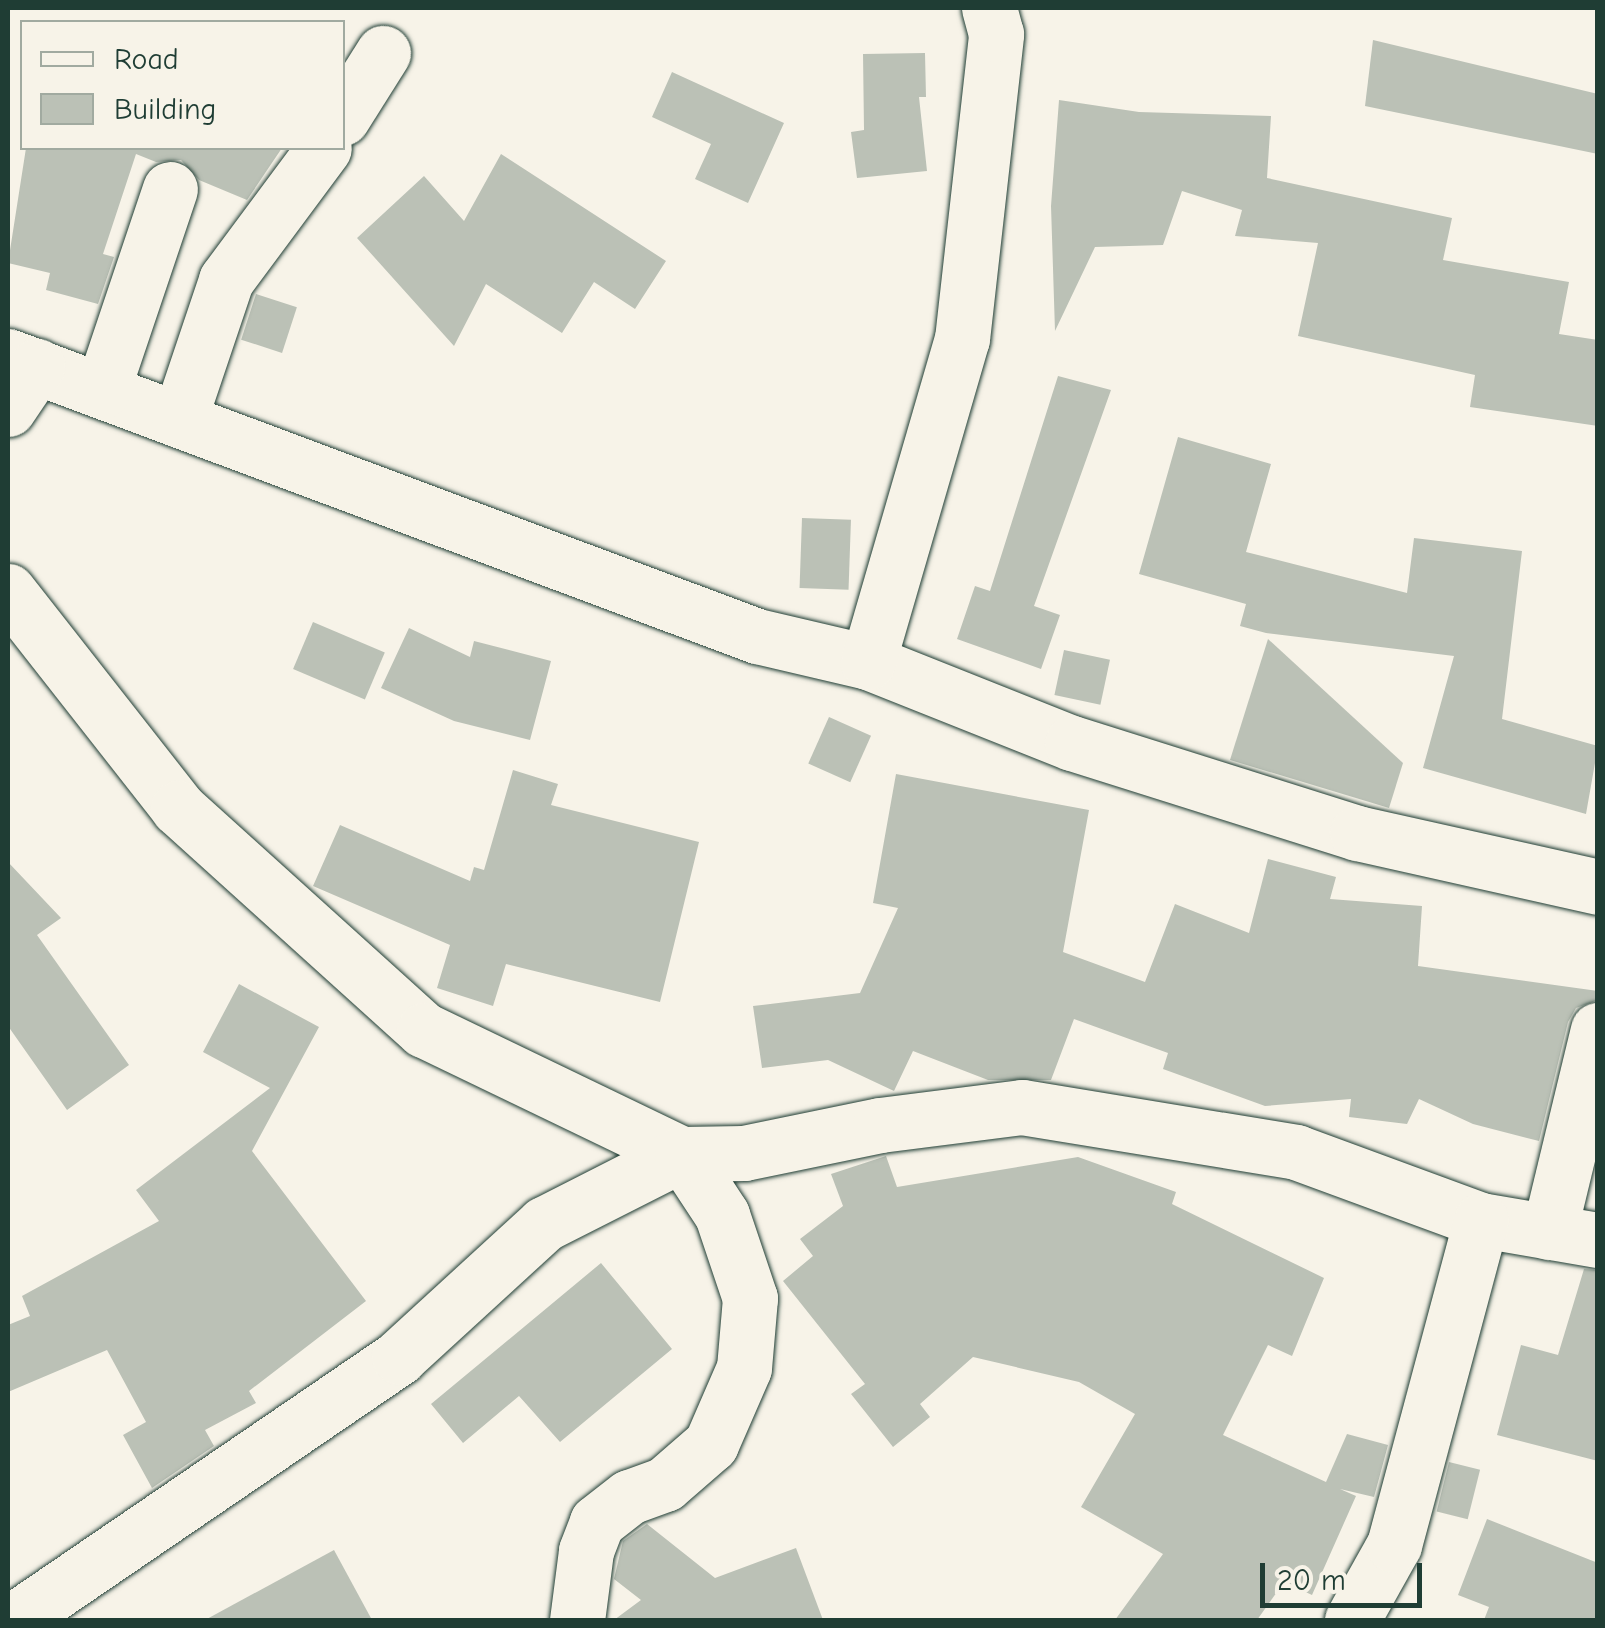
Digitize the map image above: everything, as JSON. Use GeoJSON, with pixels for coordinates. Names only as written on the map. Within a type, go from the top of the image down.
{"type":"FeatureCollection","features":[{"type":"Feature","properties":{"kind":"street"},"geometry":{"type":"LineString","coordinates":[[868,662],[962,339],[996,34],[989,8]]}},
{"type":"Feature","properties":{"kind":"street"},"geometry":{"type":"LineString","coordinates":[[345,113],[383,53]]}},
{"type":"Feature","properties":{"kind":"street"},"geometry":{"type":"LineString","coordinates":[[179,420],[226,280],[323,150]]}},
{"type":"Feature","properties":{"kind":"street"},"geometry":{"type":"LineString","coordinates":[[102,391],[170,189]]}},
{"type":"Feature","properties":{"kind":"street"},"geometry":{"type":"LineString","coordinates":[[18,377],[102,391],[757,636],[868,662],[1072,743],[1357,833],[1598,887]]}},
{"type":"Feature","properties":{"kind":"street"},"geometry":{"type":"LineString","coordinates":[[8,591],[178,808],[424,1030],[682,1154],[744,1154],[880,1125],[1022,1108],[1296,1152],[1481,1220],[1573,1236],[1598,1030]]}},
{"type":"Feature","properties":{"kind":"street"},"geometry":{"type":"LineString","coordinates":[[14,1620],[398,1357],[544,1224],[682,1154]]}},
{"type":"Feature","properties":{"kind":"street"},"geometry":{"type":"LineString","coordinates":[[577,1620],[586,1551],[597,1522],[629,1496],[664,1484],[712,1444],[744,1368],[750,1298],[722,1216],[682,1154]]}},
{"type":"Feature","properties":{"kind":"street"},"geometry":{"type":"LineString","coordinates":[[1352,1620],[1394,1545],[1481,1220]]}},
{"type":"Feature","properties":{"kind":"building"},"geometry":{"type":"Polygon","coordinates":[[[1373,40],[1598,94],[1598,154],[1365,106],[1373,40]]]}},
{"type":"Feature","properties":{"kind":"building"},"geometry":{"type":"Polygon","coordinates":[[[925,53],[926,97],[919,97],[927,171],[857,178],[851,132],[864,130],[863,54],[925,53]]]}},
{"type":"Feature","properties":{"kind":"building"},"geometry":{"type":"Polygon","coordinates":[[[672,72],[784,123],[748,203],[695,179],[711,144],[652,117],[672,72]]]}},
{"type":"Feature","properties":{"kind":"building"},"geometry":{"type":"Polygon","coordinates":[[[1059,100],[1139,112],[1271,116],[1267,178],[1452,218],[1443,260],[1569,282],[1559,334],[1598,340],[1598,426],[1470,407],[1475,375],[1298,336],[1318,243],[1235,236],[1242,210],[1182,191],[1163,245],[1095,247],[1055,331],[1051,206],[1059,100]]]}},
{"type":"Feature","properties":{"kind":"building"},"geometry":{"type":"Polygon","coordinates":[[[26,150],[281,150],[247,200],[199,180],[181,160],[156,162],[136,154],[103,254],[114,257],[98,304],[46,290],[50,273],[8,263],[26,150]]]}},
{"type":"Feature","properties":{"kind":"building"},"geometry":{"type":"Polygon","coordinates":[[[501,154],[666,261],[635,309],[594,282],[562,333],[486,284],[454,346],[357,238],[424,176],[464,221],[501,154]]]}},
{"type":"Feature","properties":{"kind":"building"},"geometry":{"type":"Polygon","coordinates":[[[256,294],[297,307],[282,353],[241,340],[256,294]]]}},
{"type":"Feature","properties":{"kind":"building"},"geometry":{"type":"Polygon","coordinates":[[[1058,376],[1111,390],[1034,606],[1060,615],[1041,669],[957,639],[975,586],[990,591],[1058,376]]]}},
{"type":"Feature","properties":{"kind":"building"},"geometry":{"type":"Polygon","coordinates":[[[1178,437],[1271,464],[1246,552],[1407,593],[1414,538],[1522,551],[1502,719],[1598,746],[1586,814],[1423,768],[1454,656],[1266,633],[1240,626],[1246,604],[1139,574],[1178,437]]]}},
{"type":"Feature","properties":{"kind":"building"},"geometry":{"type":"Polygon","coordinates":[[[802,518],[851,520],[849,590],[800,588],[802,518]]]}},
{"type":"Feature","properties":{"kind":"building"},"geometry":{"type":"Polygon","coordinates":[[[313,622],[385,652],[365,699],[293,669],[313,622]]]}},
{"type":"Feature","properties":{"kind":"building"},"geometry":{"type":"Polygon","coordinates":[[[409,628],[470,657],[474,641],[551,661],[530,740],[454,721],[381,688],[409,628]]]}},
{"type":"Feature","properties":{"kind":"building"},"geometry":{"type":"Polygon","coordinates":[[[1268,639],[1403,763],[1389,808],[1230,760],[1268,639]]]}},
{"type":"Feature","properties":{"kind":"building"},"geometry":{"type":"Polygon","coordinates":[[[1064,650],[1110,660],[1100,705],[1054,695],[1064,650]]]}},
{"type":"Feature","properties":{"kind":"building"},"geometry":{"type":"Polygon","coordinates":[[[829,717],[871,736],[850,782],[808,764],[829,717]]]}},
{"type":"Feature","properties":{"kind":"building"},"geometry":{"type":"Polygon","coordinates":[[[513,770],[558,784],[551,805],[699,842],[660,1002],[506,964],[493,1006],[437,988],[450,945],[313,886],[340,825],[470,881],[474,867],[484,870],[513,770]]]}},
{"type":"Feature","properties":{"kind":"building"},"geometry":{"type":"Polygon","coordinates":[[[896,774],[1089,810],[1063,952],[1145,982],[1175,904],[1249,933],[1268,859],[1336,877],[1330,899],[1422,906],[1418,966],[1598,991],[1598,1000],[1576,1008],[1568,1022],[1539,1141],[1473,1124],[1419,1099],[1407,1124],[1349,1117],[1351,1099],[1265,1106],[1163,1069],[1168,1053],[1074,1019],[1051,1080],[988,1080],[913,1051],[894,1091],[828,1060],[762,1068],[753,1006],[860,993],[898,908],[873,903],[896,774]]]}},
{"type":"Feature","properties":{"kind":"building"},"geometry":{"type":"Polygon","coordinates":[[[8,862],[61,918],[37,935],[129,1065],[67,1110],[8,1026],[8,862]]]}},
{"type":"Feature","properties":{"kind":"building"},"geometry":{"type":"Polygon","coordinates":[[[239,984],[319,1027],[252,1151],[366,1301],[249,1391],[256,1403],[205,1430],[214,1446],[152,1488],[123,1435],[146,1422],[107,1350],[8,1392],[8,1325],[30,1316],[22,1296],[159,1221],[136,1190],[270,1088],[203,1052],[239,984]]]}},
{"type":"Feature","properties":{"kind":"building"},"geometry":{"type":"Polygon","coordinates":[[[886,1156],[897,1187],[1078,1157],[1176,1192],[1172,1204],[1324,1278],[1292,1356],[1268,1345],[1223,1435],[1326,1482],[1347,1434],[1388,1445],[1374,1497],[1340,1489],[1356,1496],[1312,1595],[1284,1582],[1257,1620],[1115,1620],[1163,1554],[1081,1507],[1135,1414],[1079,1382],[973,1357],[920,1404],[930,1417],[893,1447],[851,1394],[865,1384],[783,1281],[813,1256],[800,1239],[843,1206],[831,1174],[886,1156]]]}},
{"type":"Feature","properties":{"kind":"building"},"geometry":{"type":"Polygon","coordinates":[[[601,1263],[672,1349],[560,1442],[519,1396],[463,1443],[431,1404],[601,1263]]]}},
{"type":"Feature","properties":{"kind":"building"},"geometry":{"type":"Polygon","coordinates":[[[1584,1269],[1598,1270],[1598,1461],[1497,1435],[1521,1345],[1558,1355],[1584,1269]]]}},
{"type":"Feature","properties":{"kind":"building"},"geometry":{"type":"Polygon","coordinates":[[[1449,1462],[1480,1470],[1468,1519],[1437,1511],[1449,1462]]]}},
{"type":"Feature","properties":{"kind":"building"},"geometry":{"type":"Polygon","coordinates":[[[1487,1519],[1598,1563],[1598,1620],[1484,1620],[1489,1607],[1458,1595],[1487,1519]]]}},
{"type":"Feature","properties":{"kind":"building"},"geometry":{"type":"Polygon","coordinates":[[[647,1524],[715,1578],[796,1548],[823,1620],[614,1620],[641,1600],[614,1579],[623,1541],[647,1524]]]}},
{"type":"Feature","properties":{"kind":"building"},"geometry":{"type":"Polygon","coordinates":[[[334,1550],[372,1620],[205,1620],[334,1550]]]}}]}
